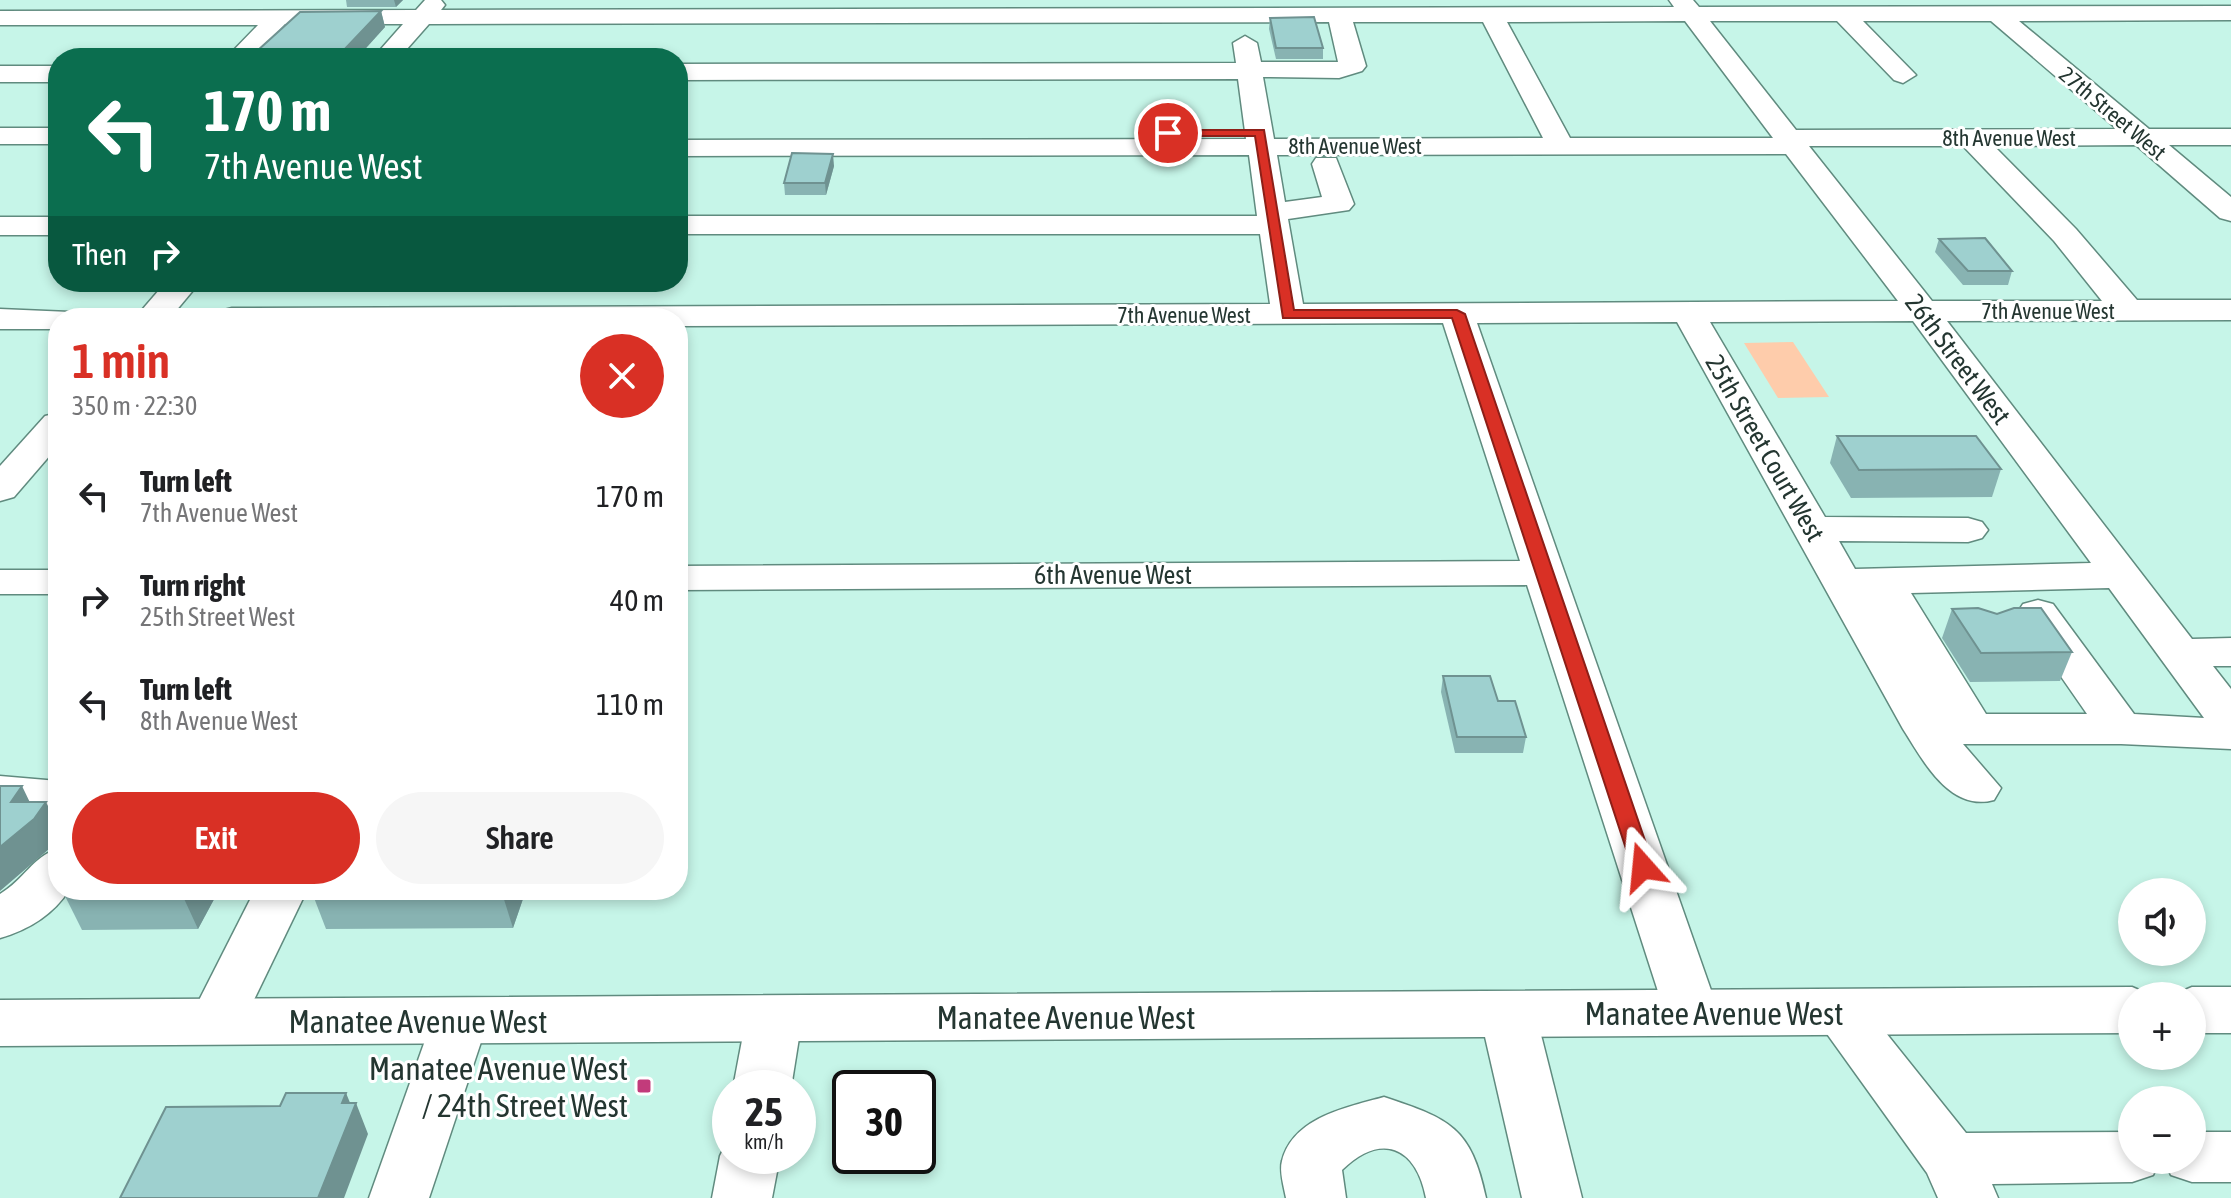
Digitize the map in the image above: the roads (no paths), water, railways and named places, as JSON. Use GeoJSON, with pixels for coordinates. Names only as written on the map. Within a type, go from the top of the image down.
{"type":"FeatureCollection","features":[{"type":"Feature","properties":{"kind":"main road","name":"Manatee Avenue West"},"geometry":{"type":"LineString","coordinates":[[0,1023],[2118,1010]]}},
{"type":"Feature","properties":{"kind":"main road"},"geometry":{"type":"LineString","coordinates":[[2206,1010],[2231,1010]]}},
{"type":"Feature","properties":{"kind":"street"},"geometry":{"type":"LineString","coordinates":[[0,18],[279,17],[430,8],[1225,10],[1339,15],[1491,15],[1543,5],[1571,14],[1686,7],[1843,14],[2231,13]]}},
{"type":"Feature","properties":{"kind":"street","name":"26th Street West"},"geometry":{"type":"LineString","coordinates":[[1686,7],[1923,312],[2231,721]]}},
{"type":"Feature","properties":{"kind":"street"},"geometry":{"type":"LineString","coordinates":[[395,48],[430,8]]}},
{"type":"Feature","properties":{"kind":"street"},"geometry":{"type":"LineString","coordinates":[[1225,10],[1250,70],[1288,315]]}},
{"type":"Feature","properties":{"kind":"street","name":"27th Street West"},"geometry":{"type":"LineString","coordinates":[[1996,13],[2231,212]]}},
{"type":"Feature","properties":{"kind":"street"},"geometry":{"type":"LineString","coordinates":[[1843,14],[1903,75]]}},
{"type":"Feature","properties":{"kind":"street"},"geometry":{"type":"LineString","coordinates":[[688,72],[1339,70],[1353,66],[1339,15]]}},
{"type":"Feature","properties":{"kind":"street"},"geometry":{"type":"LineString","coordinates":[[1491,15],[1556,138]]}},
{"type":"Feature","properties":{"kind":"street"},"geometry":{"type":"LineString","coordinates":[[249,48],[279,17]]}},
{"type":"Feature","properties":{"kind":"street"},"geometry":{"type":"LineString","coordinates":[[0,24],[31,18]]}},
{"type":"Feature","properties":{"kind":"street"},"geometry":{"type":"LineString","coordinates":[[0,44],[31,18]]}},
{"type":"Feature","properties":{"kind":"street"},"geometry":{"type":"LineString","coordinates":[[0,74],[48,74]]}},
{"type":"Feature","properties":{"kind":"street","name":"8th Avenue West"},"geometry":{"type":"LineString","coordinates":[[688,134],[1261,139],[2231,137]]}},
{"type":"Feature","properties":{"kind":"street"},"geometry":{"type":"LineString","coordinates":[[0,136],[48,136]]}},
{"type":"Feature","properties":{"kind":"street"},"geometry":{"type":"LineString","coordinates":[[1971,138],[2065,235],[2128,311]]}},
{"type":"Feature","properties":{"kind":"street","name":"8th Avenue West"},"geometry":{"type":"LineString","coordinates":[[688,148],[1261,139]]}},
{"type":"Feature","properties":{"kind":"street"},"geometry":{"type":"LineString","coordinates":[[0,149],[48,149]]}},
{"type":"Feature","properties":{"kind":"street"},"geometry":{"type":"LineString","coordinates":[[688,225],[1273,218],[1339,204],[1326,164]]}},
{"type":"Feature","properties":{"kind":"street"},"geometry":{"type":"LineString","coordinates":[[0,226],[48,226]]}},
{"type":"Feature","properties":{"kind":"street"},"geometry":{"type":"LineString","coordinates":[[161,308],[175,292]]}},
{"type":"Feature","properties":{"kind":"street","name":"7th Avenue West"},"geometry":{"type":"LineString","coordinates":[[688,317],[2231,310]]}},
{"type":"Feature","properties":{"kind":"street"},"geometry":{"type":"LineString","coordinates":[[1457,314],[1547,573],[1692,1013]]}},
{"type":"Feature","properties":{"kind":"street","name":"25th Street Court West"},"geometry":{"type":"LineString","coordinates":[[1689,314],[1812,529],[1862,581]]}},
{"type":"Feature","properties":{"kind":"street"},"geometry":{"type":"LineString","coordinates":[[0,319],[48,319]]}},
{"type":"Feature","properties":{"kind":"street"},"geometry":{"type":"LineString","coordinates":[[0,439],[48,431]]}},
{"type":"Feature","properties":{"kind":"street"},"geometry":{"type":"LineString","coordinates":[[0,489],[48,434]]}},
{"type":"Feature","properties":{"kind":"street"},"geometry":{"type":"LineString","coordinates":[[1812,529],[1968,530]]}},
{"type":"Feature","properties":{"kind":"street","name":"6th Avenue West"},"geometry":{"type":"LineString","coordinates":[[688,578],[1547,573]]}},
{"type":"Feature","properties":{"kind":"street"},"geometry":{"type":"LineString","coordinates":[[1862,581],[2121,575]]}},
{"type":"Feature","properties":{"kind":"street"},"geometry":{"type":"LineString","coordinates":[[2012,578],[2121,729]]}},
{"type":"Feature","properties":{"kind":"street"},"geometry":{"type":"LineString","coordinates":[[1952,579],[1976,615]]}},
{"type":"Feature","properties":{"kind":"street"},"geometry":{"type":"LineString","coordinates":[[1862,581],[1972,728]]}},
{"type":"Feature","properties":{"kind":"street"},"geometry":{"type":"LineString","coordinates":[[1862,581],[1926,729],[1960,773],[1977,788]]}},
{"type":"Feature","properties":{"kind":"street"},"geometry":{"type":"LineString","coordinates":[[0,582],[48,582]]}},
{"type":"Feature","properties":{"kind":"street"},"geometry":{"type":"LineString","coordinates":[[2180,653],[2231,652]]}},
{"type":"Feature","properties":{"kind":"street"},"geometry":{"type":"LineString","coordinates":[[1926,729],[2121,729],[2231,734]]}},
{"type":"Feature","properties":{"kind":"street"},"geometry":{"type":"LineString","coordinates":[[0,793],[48,795]]}},
{"type":"Feature","properties":{"kind":"street"},"geometry":{"type":"LineString","coordinates":[[0,919],[39,895],[48,882]]}},
{"type":"Feature","properties":{"kind":"street"},"geometry":{"type":"LineString","coordinates":[[216,1022],[276,900]]}},
{"type":"Feature","properties":{"kind":"street"},"geometry":{"type":"LineString","coordinates":[[1839,1013],[1960,1178],[2118,1159]]}},
{"type":"Feature","properties":{"kind":"street"},"geometry":{"type":"LineString","coordinates":[[1508,1015],[1552,1198]]}},
{"type":"Feature","properties":{"kind":"street"},"geometry":{"type":"LineString","coordinates":[[765,1070],[774,1019]]}},
{"type":"Feature","properties":{"kind":"street"},"geometry":{"type":"LineString","coordinates":[[399,1198],[460,1021]]}},
{"type":"Feature","properties":{"kind":"street"},"geometry":{"type":"LineString","coordinates":[[1316,1198],[1311,1162],[1340,1134],[1384,1121],[1420,1135],[1449,1162],[1456,1198]]}},
{"type":"Feature","properties":{"kind":"street"},"geometry":{"type":"LineString","coordinates":[[2206,1157],[2231,1157]]}},
{"type":"Feature","properties":{"kind":"street"},"geometry":{"type":"LineString","coordinates":[[742,1198],[747,1174]]}},
{"type":"Feature","properties":{"kind":"place","name":"Manatee Avenue West / 24th Street West"},"geometry":{"type":"Point","coordinates":[644,1086]}}]}
